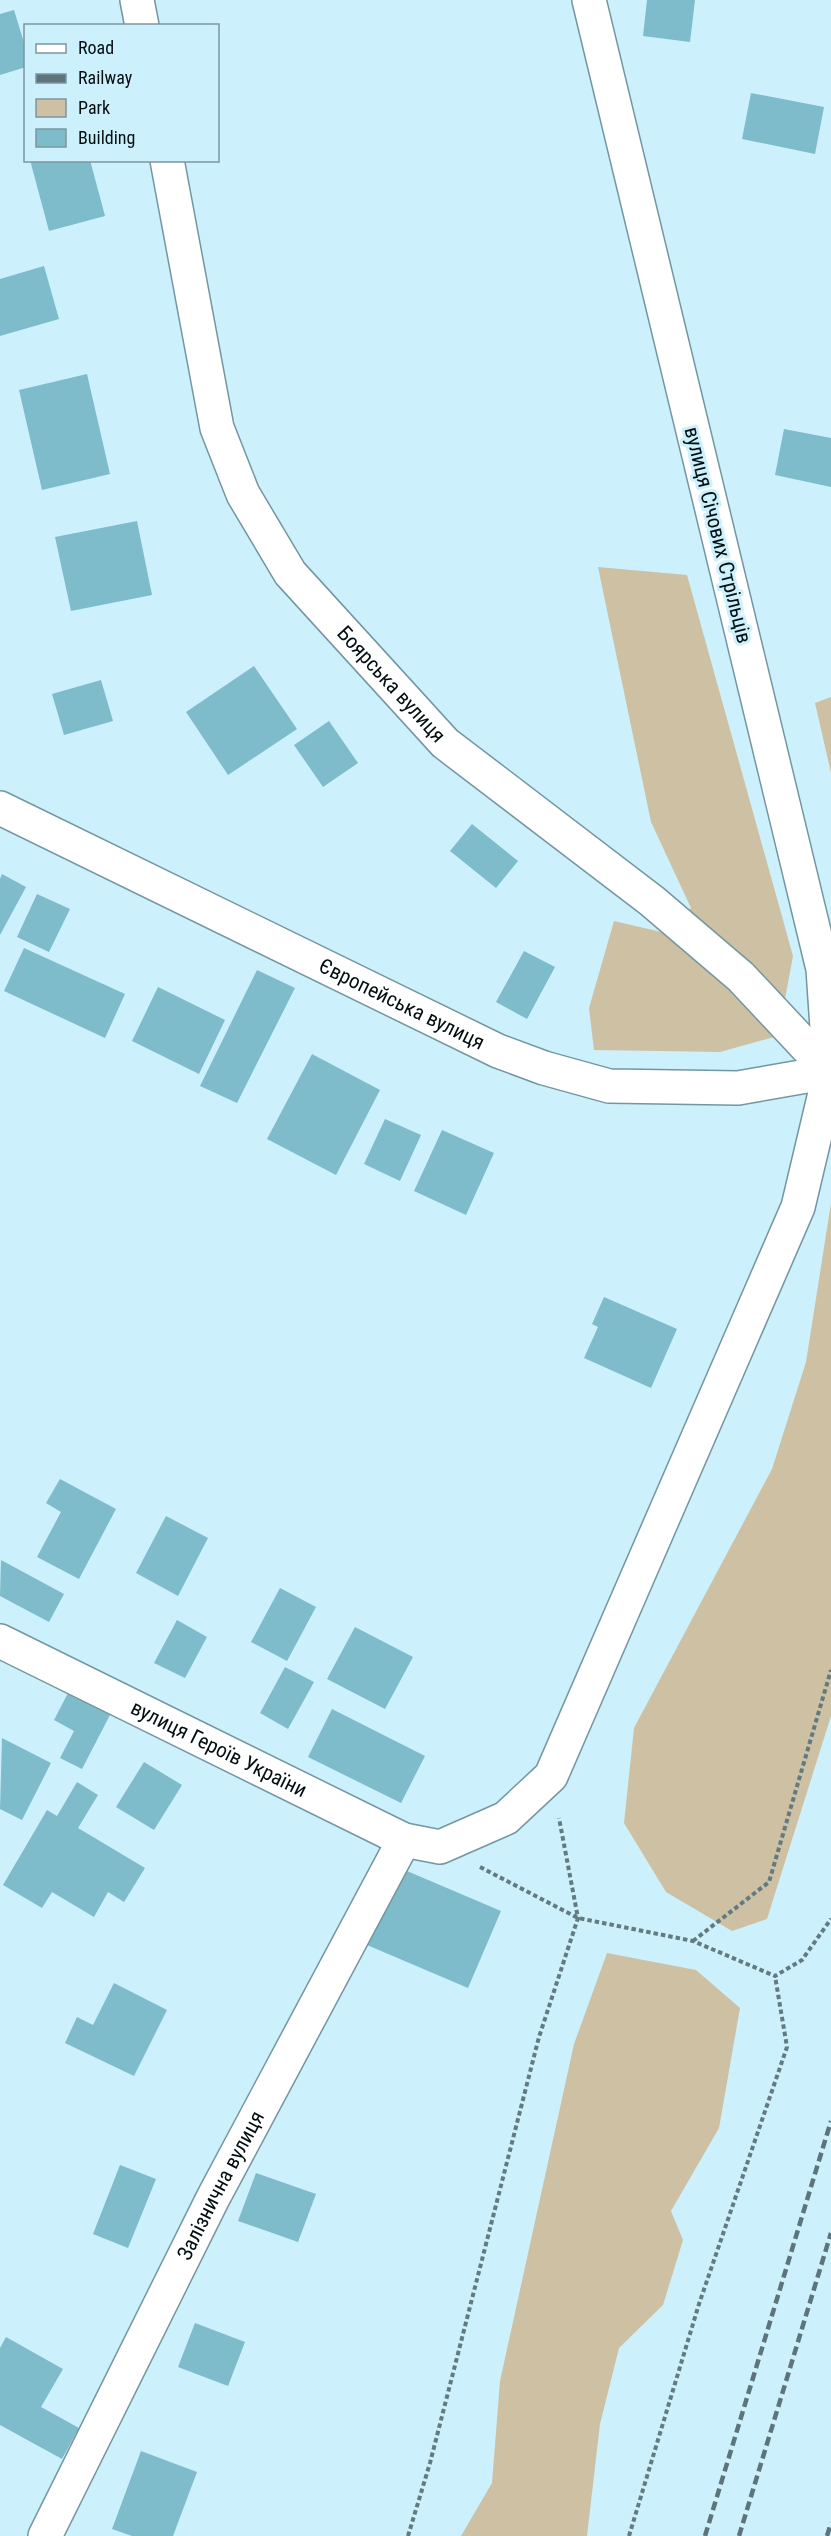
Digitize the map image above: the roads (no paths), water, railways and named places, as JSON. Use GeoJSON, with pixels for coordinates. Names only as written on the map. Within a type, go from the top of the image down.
{"type":"FeatureCollection","features":[{"type":"Feature","properties":{"kind":"street"},"geometry":{"type":"LineString","coordinates":[[137,0],[142,24]]}},
{"type":"Feature","properties":{"kind":"street","name":"вулиця Січових Стрільців"},"geometry":{"type":"LineString","coordinates":[[440,1847],[506,1818],[551,1776],[798,1207],[830,1072],[823,969],[590,0]]}},
{"type":"Feature","properties":{"kind":"street","name":"Боярська вулиця"},"geometry":{"type":"LineString","coordinates":[[167,162],[217,428],[243,494],[290,573],[445,743],[652,901],[741,977],[830,1072]]}},
{"type":"Feature","properties":{"kind":"street","name":"Європейська вулиця"},"geometry":{"type":"LineString","coordinates":[[0,808],[498,1051],[544,1068],[609,1086],[738,1088],[830,1072]]}},
{"type":"Feature","properties":{"kind":"street","name":"вулиця Героїв України"},"geometry":{"type":"LineString","coordinates":[[0,1641],[404,1840],[440,1847]]}},
{"type":"Feature","properties":{"kind":"street","name":"Залізнична вулиця"},"geometry":{"type":"LineString","coordinates":[[45,2536],[213,2198],[404,1840]]}},
{"type":"Feature","properties":{"kind":"railway"},"geometry":{"type":"LineString","coordinates":[[705,2536],[831,2121]]}},
{"type":"Feature","properties":{"kind":"railway"},"geometry":{"type":"LineString","coordinates":[[739,2536],[831,2233]]}},
{"type":"Feature","properties":{"kind":"railway"},"geometry":{"type":"LineString","coordinates":[[827,2536],[831,2523]]}}]}
